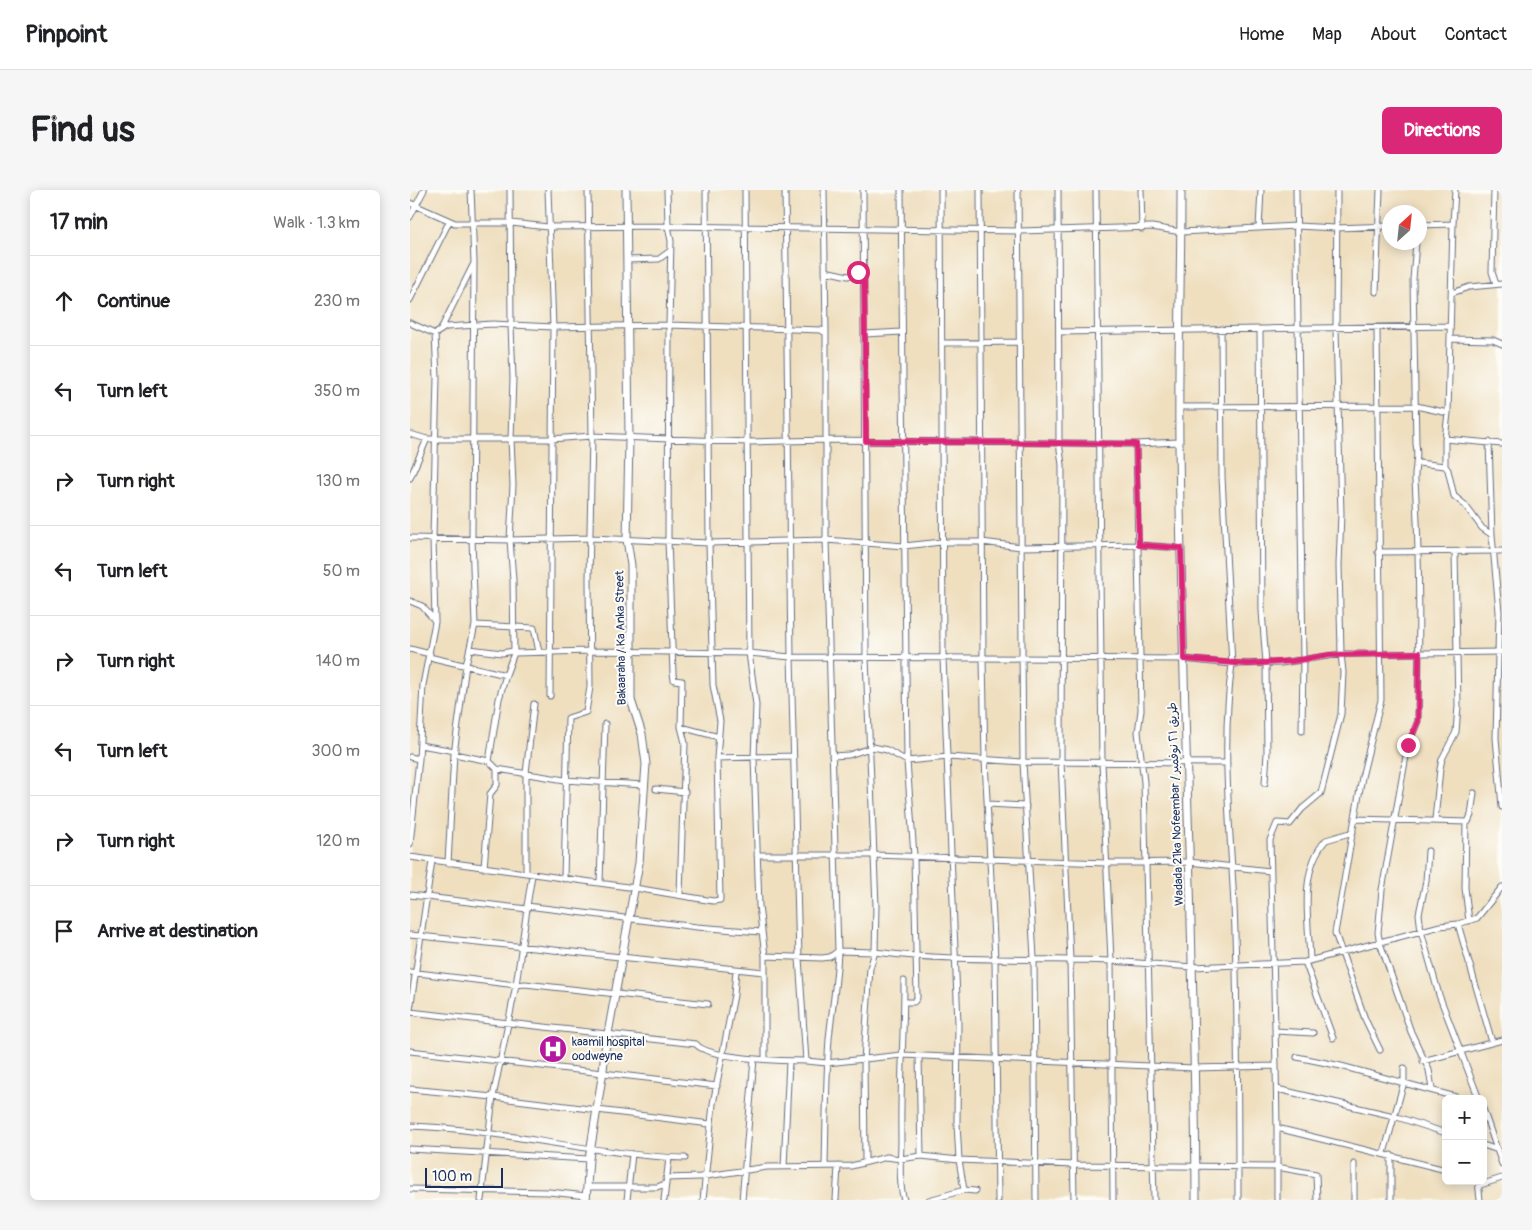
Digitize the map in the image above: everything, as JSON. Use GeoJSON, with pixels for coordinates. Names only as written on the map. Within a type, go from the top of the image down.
{"type":"FeatureCollection","features":[{"type":"Feature","properties":{"kind":"street"},"geometry":{"type":"LineString","coordinates":[[410,218],[413,204],[424,190]]}},
{"type":"Feature","properties":{"kind":"street"},"geometry":{"type":"LineString","coordinates":[[448,863],[455,753],[466,665],[475,625],[472,538],[474,262],[471,190]]}},
{"type":"Feature","properties":{"kind":"street"},"geometry":{"type":"LineString","coordinates":[[488,761],[499,699],[514,652],[513,580],[510,540],[513,486],[511,439],[513,378],[510,190]]}},
{"type":"Feature","properties":{"kind":"street"},"geometry":{"type":"LineString","coordinates":[[548,190],[552,327],[550,696]]}},
{"type":"Feature","properties":{"kind":"street"},"geometry":{"type":"LineString","coordinates":[[564,879],[568,718],[584,714],[589,707],[592,436],[588,190]]}},
{"type":"Feature","properties":{"kind":"street","name":"Bakaaraha / Ka Anka Street"},"geometry":{"type":"LineString","coordinates":[[586,1198],[596,1111],[604,1071],[608,1033],[640,856],[644,785],[644,743],[631,700],[626,190]]}},
{"type":"Feature","properties":{"kind":"street"},"geometry":{"type":"LineString","coordinates":[[667,190],[668,226],[672,241],[670,251],[668,324],[668,540],[674,680],[682,681],[681,727],[685,743],[685,792],[680,894]]}},
{"type":"Feature","properties":{"kind":"street"},"geometry":{"type":"LineString","coordinates":[[410,857],[680,894],[713,902],[720,900],[717,758],[719,710],[713,685],[709,543],[709,325],[706,190]]}},
{"type":"Feature","properties":{"kind":"street"},"geometry":{"type":"LineString","coordinates":[[745,190],[750,542],[749,653],[756,705],[754,758],[756,855],[761,932],[765,956],[765,1059]]}},
{"type":"Feature","properties":{"kind":"street"},"geometry":{"type":"LineString","coordinates":[[785,190],[788,542],[793,756],[799,958],[806,1062]]}},
{"type":"Feature","properties":{"kind":"street"},"geometry":{"type":"LineString","coordinates":[[824,190],[827,440],[826,540],[838,951],[828,1063],[825,1166]]}},
{"type":"Feature","properties":{"kind":"street"},"geometry":{"type":"LineString","coordinates":[[863,190],[866,658],[871,748],[875,952],[870,968],[864,1060],[865,1161]]}},
{"type":"Feature","properties":{"kind":"street"},"geometry":{"type":"LineString","coordinates":[[901,190],[907,761],[914,856],[917,998],[914,1002],[904,1002]]}},
{"type":"Feature","properties":{"kind":"street"},"geometry":{"type":"LineString","coordinates":[[941,190],[943,658],[955,959],[959,1160],[964,1190]]}},
{"type":"Feature","properties":{"kind":"street"},"geometry":{"type":"LineString","coordinates":[[980,190],[983,658],[985,760],[995,959],[998,1200]]}},
{"type":"Feature","properties":{"kind":"street"},"geometry":{"type":"LineString","coordinates":[[1018,190],[1017,218],[1020,230],[1023,762],[1034,958],[1036,1200]]}},
{"type":"Feature","properties":{"kind":"street"},"geometry":{"type":"LineString","coordinates":[[1058,190],[1059,442],[1062,465],[1060,547],[1061,761],[1070,959],[1074,1200]]}},
{"type":"Feature","properties":{"kind":"street"},"geometry":{"type":"LineString","coordinates":[[1096,190],[1102,762],[1114,1064],[1114,1200]]}},
{"type":"Feature","properties":{"kind":"street"},"geometry":{"type":"LineString","coordinates":[[1141,190],[1142,229]]}},
{"type":"Feature","properties":{"kind":"street","name":"Wadada 21ka Nofeembar / طريق ٢١ نوفمبر"},"geometry":{"type":"LineString","coordinates":[[1181,190],[1179,442],[1185,764],[1193,967],[1196,1200]]}},
{"type":"Feature","properties":{"kind":"street"},"geometry":{"type":"LineString","coordinates":[[1260,190],[1260,228]]}},
{"type":"Feature","properties":{"kind":"street"},"geometry":{"type":"LineString","coordinates":[[1296,190],[1303,658],[1302,731]]}},
{"type":"Feature","properties":{"kind":"street"},"geometry":{"type":"LineString","coordinates":[[1277,1200],[1277,1089],[1270,840],[1277,823],[1290,824],[1302,809],[1318,796],[1322,788],[1341,714],[1343,672],[1341,654],[1341,514],[1336,329],[1337,190]]}},
{"type":"Feature","properties":{"kind":"street"},"geometry":{"type":"LineString","coordinates":[[1376,292],[1380,190]]}},
{"type":"Feature","properties":{"kind":"street"},"geometry":{"type":"LineString","coordinates":[[1455,190],[1445,466],[1448,470],[1454,496],[1465,505],[1482,528],[1492,535]]}},
{"type":"Feature","properties":{"kind":"street"},"geometry":{"type":"LineString","coordinates":[[1452,293],[1470,287],[1499,284],[1492,272],[1494,190]]}},
{"type":"Feature","properties":{"kind":"street"},"geometry":{"type":"LineString","coordinates":[[413,204],[449,222],[471,224],[511,223],[548,227],[706,226],[941,230],[1142,229],[1152,227],[1181,232],[1296,226],[1336,228],[1382,227]]}},
{"type":"Feature","properties":{"kind":"street"},"geometry":{"type":"LineString","coordinates":[[410,300],[449,222]]}},
{"type":"Feature","properties":{"kind":"street"},"geometry":{"type":"LineString","coordinates":[[1427,225],[1453,224]]}},
{"type":"Feature","properties":{"kind":"street"},"geometry":{"type":"LineString","coordinates":[[1415,250],[1413,280],[1418,463],[1415,479],[1418,553],[1418,721],[1408,745],[1396,821],[1381,895],[1378,926],[1380,943],[1423,1060],[1429,1070],[1432,1089]]}},
{"type":"Feature","properties":{"kind":"street"},"geometry":{"type":"LineString","coordinates":[[627,260],[659,259],[670,251]]}},
{"type":"Feature","properties":{"kind":"street"},"geometry":{"type":"LineString","coordinates":[[410,844],[419,759],[423,685],[435,622],[434,538],[437,378],[435,334],[440,329],[474,262]]}},
{"type":"Feature","properties":{"kind":"street"},"geometry":{"type":"LineString","coordinates":[[825,271],[848,276],[864,270]]}},
{"type":"Feature","properties":{"kind":"street"},"geometry":{"type":"LineString","coordinates":[[410,323],[435,334]]}},
{"type":"Feature","properties":{"kind":"street"},"geometry":{"type":"LineString","coordinates":[[440,329],[493,324],[552,327],[668,324],[821,330],[826,333]]}},
{"type":"Feature","properties":{"kind":"street"},"geometry":{"type":"LineString","coordinates":[[1059,332],[1180,329],[1377,329],[1450,326]]}},
{"type":"Feature","properties":{"kind":"street"},"geometry":{"type":"LineString","coordinates":[[1221,329],[1221,406],[1232,664],[1228,695],[1227,763],[1236,966],[1238,1200]]}},
{"type":"Feature","properties":{"kind":"street"},"geometry":{"type":"LineString","coordinates":[[1260,329],[1262,610],[1266,663],[1265,783]]}},
{"type":"Feature","properties":{"kind":"street"},"geometry":{"type":"LineString","coordinates":[[1377,329],[1378,552],[1381,653],[1379,710],[1362,777],[1335,933],[1341,954],[1380,1050]]}},
{"type":"Feature","properties":{"kind":"street"},"geometry":{"type":"LineString","coordinates":[[865,334],[902,332]]}},
{"type":"Feature","properties":{"kind":"street"},"geometry":{"type":"LineString","coordinates":[[1450,339],[1493,340],[1502,344]]}},
{"type":"Feature","properties":{"kind":"street"},"geometry":{"type":"LineString","coordinates":[[942,343],[1020,342]]}},
{"type":"Feature","properties":{"kind":"street"},"geometry":{"type":"LineString","coordinates":[[1180,408],[1221,406],[1416,406],[1448,413]]}},
{"type":"Feature","properties":{"kind":"street"},"geometry":{"type":"LineString","coordinates":[[410,434],[427,439],[474,437],[552,439],[592,436],[629,439],[748,442],[827,440],[1100,442],[1136,444],[1179,442]]}},
{"type":"Feature","properties":{"kind":"street"},"geometry":{"type":"LineString","coordinates":[[410,478],[427,439]]}},
{"type":"Feature","properties":{"kind":"street"},"geometry":{"type":"LineString","coordinates":[[1445,440],[1502,444]]}},
{"type":"Feature","properties":{"kind":"street"},"geometry":{"type":"LineString","coordinates":[[1488,442],[1493,551],[1499,612],[1502,807]]}},
{"type":"Feature","properties":{"kind":"street"},"geometry":{"type":"LineString","coordinates":[[1136,444],[1139,545],[1137,606],[1141,710],[1138,732],[1144,782],[1147,862],[1154,1200]]}},
{"type":"Feature","properties":{"kind":"street"},"geometry":{"type":"LineString","coordinates":[[1418,463],[1445,466]]}},
{"type":"Feature","properties":{"kind":"street"},"geometry":{"type":"LineString","coordinates":[[410,538],[510,540],[590,538],[709,543],[826,540],[904,546],[942,542],[982,542],[1021,548],[1139,545],[1181,548]]}},
{"type":"Feature","properties":{"kind":"street"},"geometry":{"type":"LineString","coordinates":[[1378,552],[1502,551]]}},
{"type":"Feature","properties":{"kind":"street"},"geometry":{"type":"LineString","coordinates":[[1435,820],[1442,758],[1456,732],[1458,652],[1455,552]]}},
{"type":"Feature","properties":{"kind":"street"},"geometry":{"type":"LineString","coordinates":[[410,601],[422,606],[435,622]]}},
{"type":"Feature","properties":{"kind":"street"},"geometry":{"type":"LineString","coordinates":[[475,625],[534,628],[539,652]]}},
{"type":"Feature","properties":{"kind":"street"},"geometry":{"type":"LineString","coordinates":[[410,649],[506,676]]}},
{"type":"Feature","properties":{"kind":"street"},"geometry":{"type":"LineString","coordinates":[[470,649],[502,653],[590,651],[749,653],[791,658],[1184,659],[1232,664],[1293,661],[1303,658],[1341,654],[1500,653]]}},
{"type":"Feature","properties":{"kind":"street"},"geometry":{"type":"LineString","coordinates":[[481,1200],[488,1132],[516,985],[520,945],[527,908],[529,874],[526,773],[534,704]]}},
{"type":"Feature","properties":{"kind":"street"},"geometry":{"type":"LineString","coordinates":[[600,883],[605,724]]}},
{"type":"Feature","properties":{"kind":"street"},"geometry":{"type":"LineString","coordinates":[[681,727],[719,737]]}},
{"type":"Feature","properties":{"kind":"street"},"geometry":{"type":"LineString","coordinates":[[420,744],[488,761],[497,769],[565,780],[644,785]]}},
{"type":"Feature","properties":{"kind":"street"},"geometry":{"type":"LineString","coordinates":[[832,756],[849,755],[871,748],[887,750],[907,761],[948,757],[1023,762],[1227,763]]}},
{"type":"Feature","properties":{"kind":"street"},"geometry":{"type":"LineString","coordinates":[[717,758],[793,756]]}},
{"type":"Feature","properties":{"kind":"street"},"geometry":{"type":"LineString","coordinates":[[410,757],[419,759]]}},
{"type":"Feature","properties":{"kind":"street"},"geometry":{"type":"LineString","coordinates":[[484,868],[490,794],[497,785],[497,769]]}},
{"type":"Feature","properties":{"kind":"street"},"geometry":{"type":"LineString","coordinates":[[656,789],[685,792]]}},
{"type":"Feature","properties":{"kind":"street"},"geometry":{"type":"LineString","coordinates":[[1355,819],[1466,822],[1470,820],[1474,793]]}},
{"type":"Feature","properties":{"kind":"street"},"geometry":{"type":"LineString","coordinates":[[988,804],[1026,806]]}},
{"type":"Feature","properties":{"kind":"street"},"geometry":{"type":"LineString","coordinates":[[1466,822],[1465,881],[1468,921]]}},
{"type":"Feature","properties":{"kind":"street"},"geometry":{"type":"LineString","coordinates":[[1333,1038],[1308,962],[1308,883],[1310,864],[1326,840],[1353,832]]}},
{"type":"Feature","properties":{"kind":"street"},"geometry":{"type":"LineString","coordinates":[[1428,851],[1426,881],[1419,914],[1421,932],[1439,995],[1462,1050],[1478,1095]]}},
{"type":"Feature","properties":{"kind":"street"},"geometry":{"type":"LineString","coordinates":[[756,855],[951,856],[1028,861],[1107,863],[1189,862],[1270,871]]}},
{"type":"Feature","properties":{"kind":"street"},"geometry":{"type":"LineString","coordinates":[[432,861],[410,1011],[696,1044],[700,1050],[754,1059],[828,1063],[902,1055],[1194,1068],[1238,1065],[1276,1066]]}},
{"type":"Feature","properties":{"kind":"street"},"geometry":{"type":"LineString","coordinates":[[765,956],[830,957],[838,951],[875,952],[955,959],[1070,959],[1193,967],[1308,962],[1477,918],[1502,888]]}},
{"type":"Feature","properties":{"kind":"street"},"geometry":{"type":"LineString","coordinates":[[410,895],[761,932]]}},
{"type":"Feature","properties":{"kind":"street"},"geometry":{"type":"LineString","coordinates":[[1458,924],[1492,1042]]}},
{"type":"Feature","properties":{"kind":"street"},"geometry":{"type":"LineString","coordinates":[[410,935],[764,972]]}},
{"type":"Feature","properties":{"kind":"street"},"geometry":{"type":"LineString","coordinates":[[703,1200],[710,1124],[734,995],[736,970]]}},
{"type":"Feature","properties":{"kind":"street"},"geometry":{"type":"LineString","coordinates":[[410,972],[516,985],[526,984],[708,1004]]}},
{"type":"Feature","properties":{"kind":"street"},"geometry":{"type":"LineString","coordinates":[[904,981],[899,1096],[900,1159],[904,1200]]}},
{"type":"Feature","properties":{"kind":"street"},"geometry":{"type":"LineString","coordinates":[[1275,1032],[1313,1033]]}},
{"type":"Feature","properties":{"kind":"street"},"geometry":{"type":"LineString","coordinates":[[1423,1060],[1492,1042],[1501,1042]]}},
{"type":"Feature","properties":{"kind":"street"},"geometry":{"type":"LineString","coordinates":[[410,1051],[604,1071],[717,1086]]}},
{"type":"Feature","properties":{"kind":"street"},"geometry":{"type":"LineString","coordinates":[[919,1056],[921,1156]]}},
{"type":"Feature","properties":{"kind":"street"},"geometry":{"type":"LineString","coordinates":[[1297,1057],[1404,1082],[1450,1095]]}},
{"type":"Feature","properties":{"kind":"street"},"geometry":{"type":"LineString","coordinates":[[742,1200],[754,1059]]}},
{"type":"Feature","properties":{"kind":"street"},"geometry":{"type":"LineString","coordinates":[[784,1167],[788,1061]]}},
{"type":"Feature","properties":{"kind":"street"},"geometry":{"type":"LineString","coordinates":[[1384,1153],[1404,1082],[1404,1068]]}},
{"type":"Feature","properties":{"kind":"street"},"geometry":{"type":"LineString","coordinates":[[410,1089],[494,1097],[710,1124]]}},
{"type":"Feature","properties":{"kind":"street"},"geometry":{"type":"LineString","coordinates":[[1277,1089],[1394,1116],[1442,1132]]}},
{"type":"Feature","properties":{"kind":"street"},"geometry":{"type":"LineString","coordinates":[[1487,1118],[1499,1147],[1502,1164]]}},
{"type":"Feature","properties":{"kind":"street"},"geometry":{"type":"LineString","coordinates":[[410,1126],[452,1127],[591,1150],[684,1158]]}},
{"type":"Feature","properties":{"kind":"street"},"geometry":{"type":"LineString","coordinates":[[1277,1128],[1442,1169]]}},
{"type":"Feature","properties":{"kind":"street"},"geometry":{"type":"LineString","coordinates":[[410,1149],[590,1159]]}},
{"type":"Feature","properties":{"kind":"street"},"geometry":{"type":"LineString","coordinates":[[627,1200],[632,1154]]}},
{"type":"Feature","properties":{"kind":"street"},"geometry":{"type":"LineString","coordinates":[[1391,1155],[1391,1200]]}},
{"type":"Feature","properties":{"kind":"street"},"geometry":{"type":"LineString","coordinates":[[666,1178],[705,1176],[745,1169],[851,1166],[887,1157],[900,1159],[921,1156],[959,1160],[1074,1165],[1196,1168],[1277,1167],[1316,1174],[1317,1200]]}},
{"type":"Feature","properties":{"kind":"street"},"geometry":{"type":"LineString","coordinates":[[664,1200],[669,1158]]}},
{"type":"Feature","properties":{"kind":"street"},"geometry":{"type":"LineString","coordinates":[[1354,1164],[1354,1200]]}},
{"type":"Feature","properties":{"kind":"street"},"geometry":{"type":"LineString","coordinates":[[836,1200],[838,1166]]}},
{"type":"Feature","properties":{"kind":"street"},"geometry":{"type":"LineString","coordinates":[[1487,1181],[1502,1178]]}},
{"type":"Feature","properties":{"kind":"street"},"geometry":{"type":"LineString","coordinates":[[588,1187],[628,1187],[666,1184]]}},
{"type":"Feature","properties":{"kind":"street"},"geometry":{"type":"LineString","coordinates":[[1479,1185],[1480,1200]]}},
{"type":"Feature","properties":{"kind":"street"},"geometry":{"type":"LineString","coordinates":[[410,1189],[549,1192],[586,1198]]}},
{"type":"Feature","properties":{"kind":"street"},"geometry":{"type":"LineString","coordinates":[[929,1200],[964,1190],[975,1191]]}},
{"type":"Feature","properties":{"kind":"place","name":"kaamil hospital oodweyne"},"geometry":{"type":"Point","coordinates":[553,1049]}},
{"type":"Feature","properties":{"kind":"route"},"geometry":{"type":"LineString","coordinates":[[858,272],[864,270],[866,441],[1100,442],[1136,444],[1139,545],[1181,548],[1184,659],[1248,664],[1293,661],[1330,655],[1419,653],[1418,721],[1408,745]]}}]}
